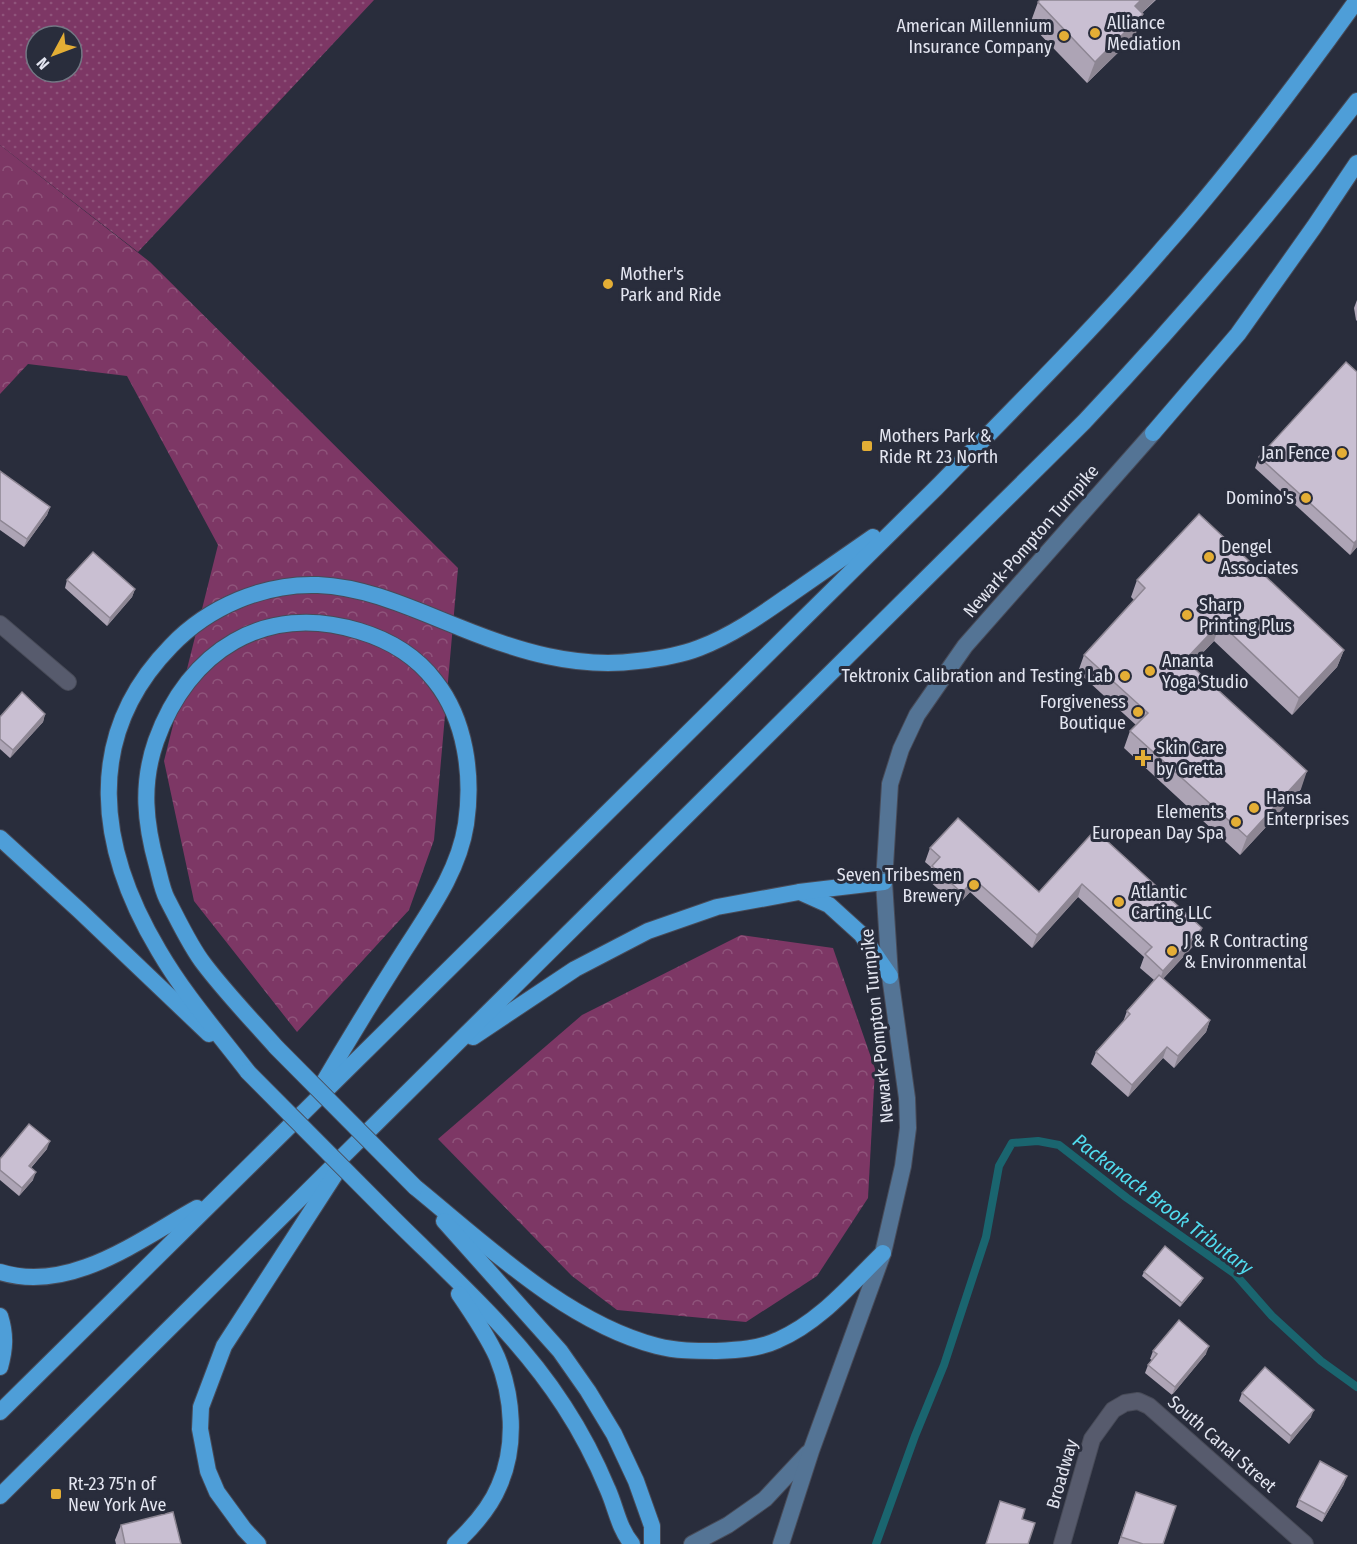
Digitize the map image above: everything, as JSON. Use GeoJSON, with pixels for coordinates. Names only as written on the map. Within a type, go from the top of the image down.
{"type":"FeatureCollection","features":[{"type":"Feature","properties":{"kind":"highway"},"geometry":{"type":"LineString","coordinates":[[0,1412],[1043,379],[1165,247],[1279,106],[1357,0]]}},
{"type":"Feature","properties":{"kind":"highway"},"geometry":{"type":"LineString","coordinates":[[0,1496],[1084,422],[1210,284],[1269,214],[1357,101]]}},
{"type":"Feature","properties":{"kind":"highway"},"geometry":{"type":"LineString","coordinates":[[1153,433],[1238,334],[1357,163]]}},
{"type":"Feature","properties":{"kind":"highway"},"geometry":{"type":"LineString","coordinates":[[248,1072],[181,985],[159,952],[131,895],[120,866],[113,837],[108,782],[118,730],[125,710],[150,670],[180,636],[214,613],[247,597],[271,589],[319,585],[374,595],[532,653],[584,663],[639,661],[695,650],[727,636],[758,618],[911,511]]}},
{"type":"Feature","properties":{"kind":"highway"},"geometry":{"type":"LineString","coordinates":[[310,1105],[370,1005],[444,887],[459,852],[466,824],[468,777],[459,726],[450,704],[435,681],[417,661],[383,638],[341,626],[301,622],[276,625],[252,632],[230,644],[206,661],[187,681],[172,703],[152,753],[147,782],[148,833],[166,896],[202,963],[276,1047],[415,1187],[560,1351],[614,1434],[636,1481],[652,1526],[652,1544]]}},
{"type":"Feature","properties":{"kind":"highway"},"geometry":{"type":"LineString","coordinates":[[0,838],[248,1072],[487,1312],[537,1369],[563,1405],[589,1448],[625,1536],[632,1544]]}},
{"type":"Feature","properties":{"kind":"highway"},"geometry":{"type":"LineString","coordinates":[[440,1059],[575,969],[648,931],[717,907],[799,892],[884,882]]}},
{"type":"Feature","properties":{"kind":"highway"},"geometry":{"type":"LineString","coordinates":[[799,892],[829,905],[861,934],[891,976]]}},
{"type":"Feature","properties":{"kind":"highway"},"geometry":{"type":"LineString","coordinates":[[258,1544],[217,1492],[208,1471],[200,1429],[201,1407],[224,1346],[352,1147]]}},
{"type":"Feature","properties":{"kind":"highway"},"geometry":{"type":"LineString","coordinates":[[415,1187],[515,1269],[574,1309],[636,1340],[685,1351],[735,1350],[779,1340],[817,1316],[883,1253]]}},
{"type":"Feature","properties":{"kind":"highway"},"geometry":{"type":"LineString","coordinates":[[0,1272],[37,1276],[69,1273],[101,1263],[217,1197]]}},
{"type":"Feature","properties":{"kind":"highway"},"geometry":{"type":"LineString","coordinates":[[389,1214],[459,1294],[496,1357],[507,1391],[511,1417],[511,1442],[500,1485],[490,1504],[455,1544]]}},
{"type":"Feature","properties":{"kind":"highway"},"geometry":{"type":"LineString","coordinates":[[0,1316],[5,1347],[0,1367]]}},
{"type":"Feature","properties":{"kind":"main road","name":"Newark-Pompton Turnpike"},"geometry":{"type":"LineString","coordinates":[[782,1544],[811,1450],[883,1253],[903,1166],[908,1128],[907,1098],[891,976],[884,882],[890,784],[901,749],[916,715],[965,646],[1153,433]]}},
{"type":"Feature","properties":{"kind":"main road"},"geometry":{"type":"LineString","coordinates":[[692,1544],[728,1525],[765,1499],[811,1450]]}},
{"type":"Feature","properties":{"kind":"street"},"geometry":{"type":"LineString","coordinates":[[0,624],[68,682]]}},
{"type":"Feature","properties":{"kind":"street","name":"South Canal Street"},"geometry":{"type":"LineString","coordinates":[[1107,1418],[1113,1410],[1125,1403],[1138,1401],[1149,1406],[1305,1544]]}},
{"type":"Feature","properties":{"kind":"street","name":"Broadway"},"geometry":{"type":"LineString","coordinates":[[1062,1544],[1092,1439],[1107,1418]]}},
{"type":"Feature","properties":{"kind":"green space"},"geometry":{"type":"Polygon","coordinates":[[[0,0],[374,0],[138,252],[0,145],[0,0]]]}},
{"type":"Feature","properties":{"kind":"green space"},"geometry":{"type":"Polygon","coordinates":[[[0,145],[150,262],[458,568],[434,840],[409,910],[297,1032],[194,901],[164,761],[218,545],[127,376],[28,364],[0,394],[0,145]]]}},
{"type":"Feature","properties":{"kind":"green space"},"geometry":{"type":"Polygon","coordinates":[[[741,935],[833,948],[875,1069],[868,1198],[817,1276],[746,1322],[617,1310],[572,1276],[438,1139],[582,1015],[741,935]]]}},
{"type":"Feature","properties":{"kind":"building"},"geometry":{"type":"Polygon","coordinates":[[[1040,0],[1141,0],[1135,6],[1143,14],[1095,62],[1038,2],[1040,0]]]}},
{"type":"Feature","properties":{"kind":"building"},"geometry":{"type":"Polygon","coordinates":[[[1346,362],[1357,372],[1357,540],[1354,543],[1259,457],[1346,362]]]}},
{"type":"Feature","properties":{"kind":"building"},"geometry":{"type":"Polygon","coordinates":[[[0,471],[50,507],[27,539],[0,520],[0,471]]]}},
{"type":"Feature","properties":{"kind":"building"},"geometry":{"type":"Polygon","coordinates":[[[1199,514],[1344,650],[1299,698],[1220,623],[1185,660],[1307,771],[1247,837],[1130,731],[1148,713],[1084,655],[1145,588],[1137,580],[1199,514]]]}},
{"type":"Feature","properties":{"kind":"building"},"geometry":{"type":"Polygon","coordinates":[[[93,552],[135,589],[110,618],[67,580],[93,552]]]}},
{"type":"Feature","properties":{"kind":"building"},"geometry":{"type":"Polygon","coordinates":[[[22,692],[45,714],[13,750],[0,739],[0,717],[22,692]]]}},
{"type":"Feature","properties":{"kind":"building"},"geometry":{"type":"Polygon","coordinates":[[[958,818],[1039,892],[1095,830],[1202,928],[1163,971],[1145,954],[1152,947],[1082,884],[1037,935],[974,879],[962,893],[932,866],[940,857],[930,848],[958,818]]]}},
{"type":"Feature","properties":{"kind":"building"},"geometry":{"type":"Polygon","coordinates":[[[1159,975],[1210,1020],[1178,1056],[1167,1047],[1132,1085],[1096,1052],[1130,1014],[1127,1011],[1159,975]]]}},
{"type":"Feature","properties":{"kind":"building"},"geometry":{"type":"Polygon","coordinates":[[[29,1124],[50,1141],[29,1166],[36,1172],[22,1188],[0,1170],[0,1159],[29,1124]]]}},
{"type":"Feature","properties":{"kind":"building"},"geometry":{"type":"Polygon","coordinates":[[[1165,1246],[1203,1278],[1182,1303],[1144,1272],[1165,1246]]]}},
{"type":"Feature","properties":{"kind":"building"},"geometry":{"type":"Polygon","coordinates":[[[1179,1320],[1209,1346],[1175,1387],[1148,1365],[1157,1354],[1153,1351],[1179,1320]]]}},
{"type":"Feature","properties":{"kind":"building"},"geometry":{"type":"Polygon","coordinates":[[[1265,1367],[1314,1410],[1291,1436],[1242,1393],[1265,1367]]]}},
{"type":"Feature","properties":{"kind":"building"},"geometry":{"type":"Polygon","coordinates":[[[1320,1461],[1347,1476],[1325,1514],[1299,1500],[1320,1461]]]}},
{"type":"Feature","properties":{"kind":"building"},"geometry":{"type":"Polygon","coordinates":[[[1136,1492],[1176,1506],[1163,1544],[1143,1544],[1121,1537],[1136,1492]]]}},
{"type":"Feature","properties":{"kind":"building"},"geometry":{"type":"Polygon","coordinates":[[[1000,1501],[1025,1509],[1022,1519],[1035,1523],[1028,1544],[986,1544],[1000,1501]]]}},
{"type":"Feature","properties":{"kind":"building"},"geometry":{"type":"Polygon","coordinates":[[[173,1512],[181,1544],[125,1544],[121,1525],[173,1512]]]}},
{"type":"Feature","properties":{"kind":"waterway","name":"Packanack Brook Tributary"},"geometry":{"type":"LineString","coordinates":[[876,1544],[915,1436],[944,1365],[986,1237],[999,1166],[1012,1143],[1038,1141],[1059,1145],[1127,1198],[1235,1274],[1272,1316],[1321,1361],[1357,1387]]}},
{"type":"Feature","properties":{"kind":"place","name":"Alliance Mediation"},"geometry":{"type":"Point","coordinates":[1095,33]}},
{"type":"Feature","properties":{"kind":"place","name":"American Millennium Insurance Company"},"geometry":{"type":"Point","coordinates":[1064,36]}},
{"type":"Feature","properties":{"kind":"place","name":"Mother's Park and Ride"},"geometry":{"type":"Point","coordinates":[608,284]}},
{"type":"Feature","properties":{"kind":"place","name":"Mothers Park & Ride Rt 23 North"},"geometry":{"type":"Point","coordinates":[867,446]}},
{"type":"Feature","properties":{"kind":"place","name":"Jan Fence"},"geometry":{"type":"Point","coordinates":[1342,453]}},
{"type":"Feature","properties":{"kind":"place","name":"Domino's"},"geometry":{"type":"Point","coordinates":[1306,498]}},
{"type":"Feature","properties":{"kind":"place","name":"Dengel Associates"},"geometry":{"type":"Point","coordinates":[1209,557]}},
{"type":"Feature","properties":{"kind":"place","name":"Sharp Printing Plus"},"geometry":{"type":"Point","coordinates":[1187,615]}},
{"type":"Feature","properties":{"kind":"place","name":"Ananta Yoga Studio"},"geometry":{"type":"Point","coordinates":[1150,671]}},
{"type":"Feature","properties":{"kind":"place","name":"Tektronix Calibration and Testing Lab"},"geometry":{"type":"Point","coordinates":[1125,676]}},
{"type":"Feature","properties":{"kind":"place","name":"Forgiveness Boutique"},"geometry":{"type":"Point","coordinates":[1138,712]}},
{"type":"Feature","properties":{"kind":"place","name":"Skin Care by Gretta"},"geometry":{"type":"Point","coordinates":[1143,758]}},
{"type":"Feature","properties":{"kind":"place","name":"Hansa Enterprises"},"geometry":{"type":"Point","coordinates":[1254,808]}},
{"type":"Feature","properties":{"kind":"place","name":"Elements European Day Spa"},"geometry":{"type":"Point","coordinates":[1236,822]}},
{"type":"Feature","properties":{"kind":"place","name":"Seven Tribesmen Brewery"},"geometry":{"type":"Point","coordinates":[974,885]}},
{"type":"Feature","properties":{"kind":"place","name":"Atlantic Carting LLC"},"geometry":{"type":"Point","coordinates":[1119,902]}},
{"type":"Feature","properties":{"kind":"place","name":"J & R Contracting & Environmental"},"geometry":{"type":"Point","coordinates":[1172,951]}},
{"type":"Feature","properties":{"kind":"place","name":"Rt-23 75'n of New York Ave"},"geometry":{"type":"Point","coordinates":[56,1494]}}]}
